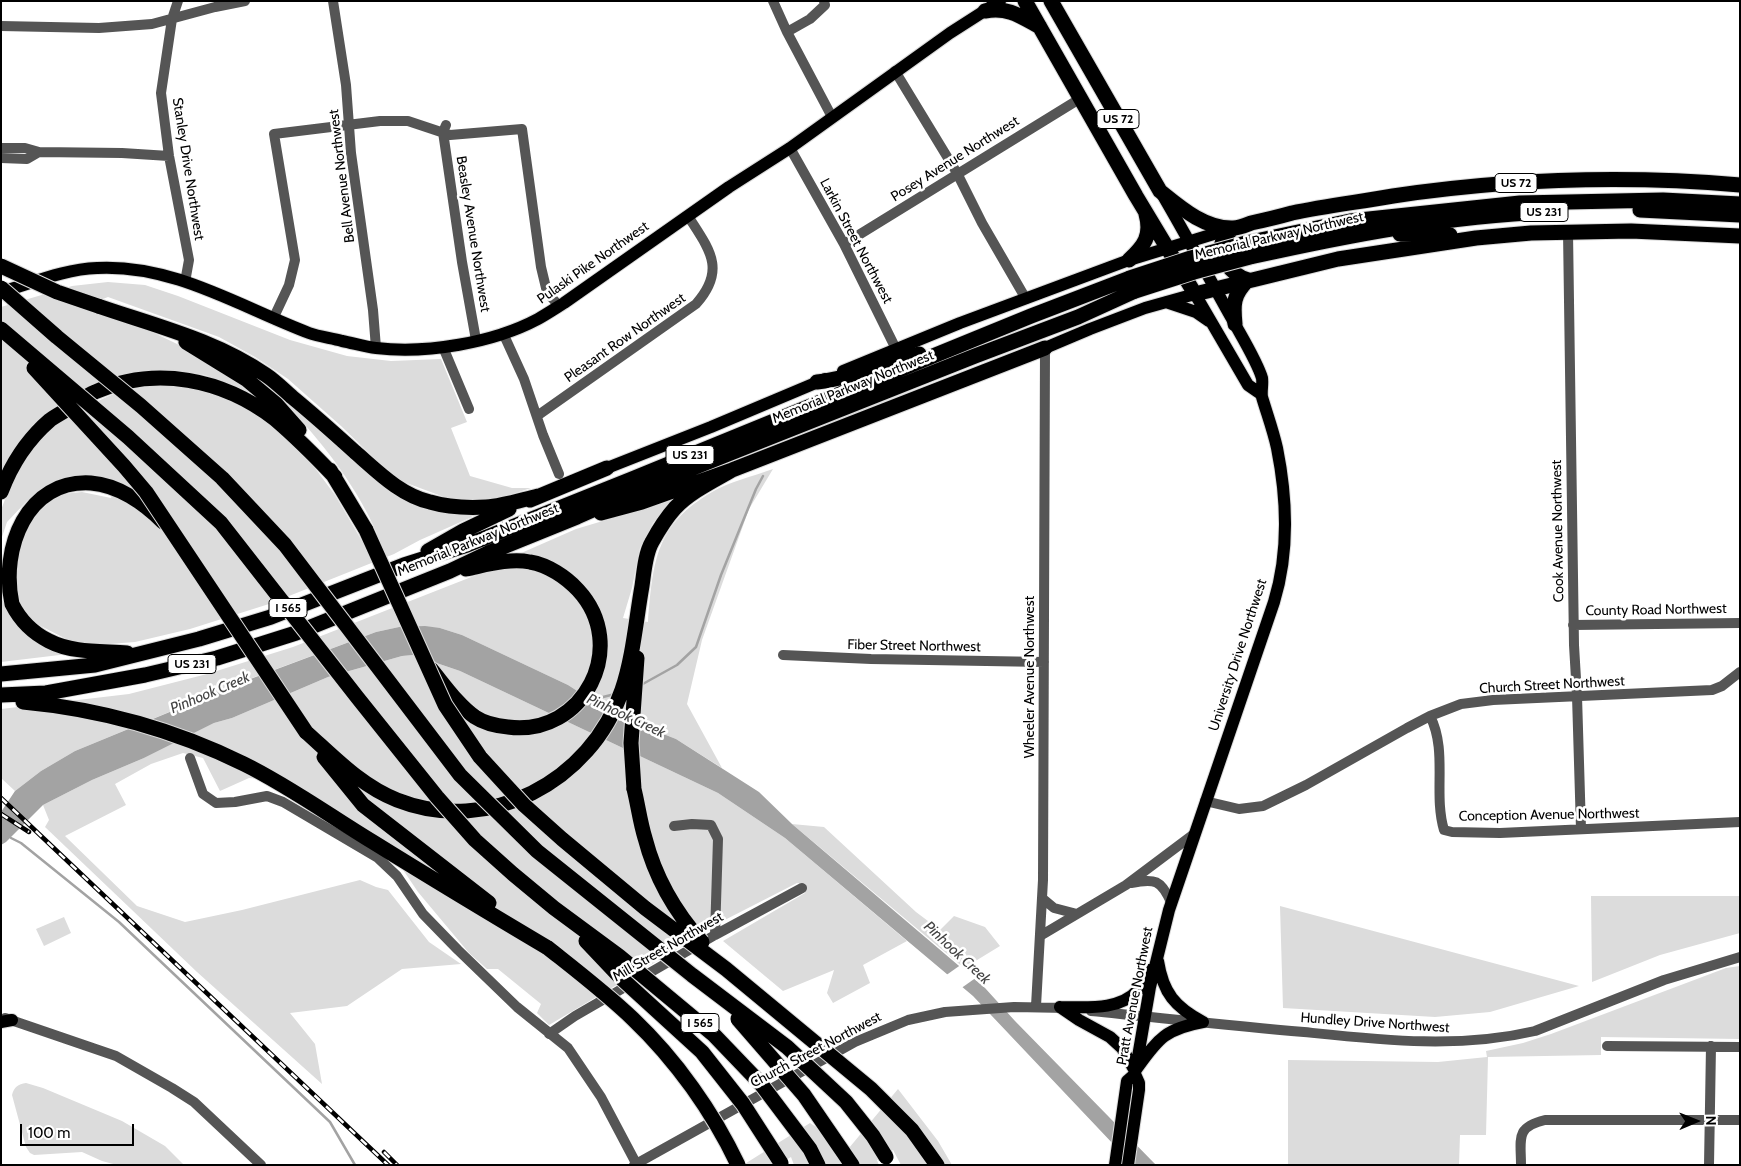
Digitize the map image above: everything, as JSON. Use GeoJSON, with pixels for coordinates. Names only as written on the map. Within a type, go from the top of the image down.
{"type":"FeatureCollection","features":[{"type":"Feature","properties":{"kind":"highway","name":"University Drive Northwest"},"geometry":{"type":"LineString","coordinates":[[1025,1],[1195,294]]}},
{"type":"Feature","properties":{"kind":"highway","name":"University Drive Northwest"},"geometry":{"type":"LineString","coordinates":[[1051,1],[1160,191]]}},
{"type":"Feature","properties":{"kind":"highway"},"geometry":{"type":"LineString","coordinates":[[1060,1],[1061,18]]}},
{"type":"Feature","properties":{"kind":"highway"},"geometry":{"type":"LineString","coordinates":[[988,6],[1013,12],[1040,27]]}},
{"type":"Feature","properties":{"kind":"highway","name":"US 72"},"geometry":{"type":"LineString","coordinates":[[1160,191],[1186,213],[1218,226],[1233,228],[1294,213],[1444,190],[1492,185],[1589,180],[1677,180],[1740,185]]}},
{"type":"Feature","properties":{"kind":"highway"},"geometry":{"type":"LineString","coordinates":[[1350,229],[1372,213],[1402,205],[1444,190]]}},
{"type":"Feature","properties":{"kind":"highway","name":"Memorial Parkway Northwest"},"geometry":{"type":"LineString","coordinates":[[1,674],[95,665],[199,639],[271,617],[404,565],[467,545],[973,340],[1132,284],[1194,272],[1248,250],[1350,229],[1520,203],[1663,200],[1740,204]]}},
{"type":"Feature","properties":{"kind":"highway"},"geometry":{"type":"LineString","coordinates":[[1129,260],[1146,241],[1148,227],[1144,208]]}},
{"type":"Feature","properties":{"kind":"highway","name":"Memorial Parkway Northwest"},"geometry":{"type":"LineString","coordinates":[[1350,229],[1535,213],[1645,210],[1740,215]]}},
{"type":"Feature","properties":{"kind":"highway"},"geometry":{"type":"LineString","coordinates":[[1233,228],[1224,237],[1222,243],[1224,260],[1227,267],[1237,276],[1248,280]]}},
{"type":"Feature","properties":{"kind":"highway"},"geometry":{"type":"LineString","coordinates":[[1350,229],[1393,234],[1430,234],[1476,238]]}},
{"type":"Feature","properties":{"kind":"highway"},"geometry":{"type":"LineString","coordinates":[[1195,294],[1338,259],[1476,238],[1568,232],[1630,231],[1740,236]]}},
{"type":"Feature","properties":{"kind":"highway"},"geometry":{"type":"LineString","coordinates":[[1,266],[57,292],[158,327],[183,332],[208,343],[266,375],[401,490],[429,502],[459,507],[488,507],[538,496]]}},
{"type":"Feature","properties":{"kind":"highway"},"geometry":{"type":"LineString","coordinates":[[1235,324],[1233,310],[1236,296],[1238,290],[1248,280]]}},
{"type":"Feature","properties":{"kind":"highway","name":"Memorial Parkway Northwest"},"geometry":{"type":"LineString","coordinates":[[1,695],[46,693],[145,675],[217,658],[296,633],[450,571],[488,552],[577,518],[645,487],[974,356],[1078,317],[1132,284]]}},
{"type":"Feature","properties":{"kind":"highway","name":"I 565"},"geometry":{"type":"LineString","coordinates":[[1,288],[141,406],[222,478],[285,545],[460,775],[537,851],[692,975],[744,1024],[804,1095],[852,1165]]}},
{"type":"Feature","properties":{"kind":"highway"},"geometry":{"type":"LineString","coordinates":[[158,327],[246,379],[276,404],[314,447],[335,477],[366,530],[445,706],[480,757],[524,806],[638,902],[726,969],[871,1089],[912,1130],[937,1165]]}},
{"type":"Feature","properties":{"kind":"highway"},"geometry":{"type":"LineString","coordinates":[[1,331],[146,492],[306,732],[363,806],[548,948],[633,1019],[694,1089],[738,1165]]}},
{"type":"Feature","properties":{"kind":"highway","name":"I 565"},"geometry":{"type":"LineString","coordinates":[[1,331],[128,437],[222,523],[357,698],[475,840],[554,908],[618,956],[714,1034],[761,1084],[810,1149],[818,1165]]}},
{"type":"Feature","properties":{"kind":"highway"},"geometry":{"type":"LineString","coordinates":[[818,382],[835,380],[895,360],[973,340]]}},
{"type":"Feature","properties":{"kind":"highway"},"geometry":{"type":"LineString","coordinates":[[577,518],[610,512],[732,470],[1045,348]]}},
{"type":"Feature","properties":{"kind":"highway"},"geometry":{"type":"LineString","coordinates":[[880,413],[974,356]]}},
{"type":"Feature","properties":{"kind":"highway"},"geometry":{"type":"LineString","coordinates":[[1,492],[8,474],[29,441],[50,420],[95,392],[134,380],[154,378],[187,380],[212,385],[242,398],[274,418],[335,477]]}},
{"type":"Feature","properties":{"kind":"highway"},"geometry":{"type":"LineString","coordinates":[[404,565],[463,530],[538,496],[607,468]]}},
{"type":"Feature","properties":{"kind":"highway"},"geometry":{"type":"LineString","coordinates":[[726,969],[688,927],[665,890],[645,839],[634,789],[631,743],[638,619],[641,591],[651,544],[676,508],[699,489],[732,470]]}},
{"type":"Feature","properties":{"kind":"highway"},"geometry":{"type":"LineString","coordinates":[[144,654],[76,650],[48,641],[32,630],[20,617],[10,600],[4,582],[3,554],[8,536],[16,519],[28,506],[51,491],[70,485],[90,484],[110,487],[127,495],[146,507],[175,535]]}},
{"type":"Feature","properties":{"kind":"highway"},"geometry":{"type":"LineString","coordinates":[[423,660],[454,698],[475,716],[492,724],[511,728],[542,724],[560,716],[572,707],[583,696],[594,679],[600,661],[599,626],[592,609],[582,594],[552,570],[529,561],[505,562],[450,571]]}},
{"type":"Feature","properties":{"kind":"highway"},"geometry":{"type":"LineString","coordinates":[[306,732],[360,779],[389,796],[412,805],[439,810],[467,811],[494,807],[521,799],[546,787],[568,771],[588,751],[604,729],[626,679],[638,619]]}},
{"type":"Feature","properties":{"kind":"highway"},"geometry":{"type":"LineString","coordinates":[[1,699],[60,705],[93,711],[194,742],[244,764],[548,948]]}},
{"type":"Feature","properties":{"kind":"highway"},"geometry":{"type":"LineString","coordinates":[[554,908],[621,978],[702,1052],[744,1104],[781,1164]]}},
{"type":"Feature","properties":{"kind":"highway"},"geometry":{"type":"LineString","coordinates":[[692,975],[787,1047],[846,1102],[873,1136],[887,1161]]}},
{"type":"Feature","properties":{"kind":"main road","name":"Pulaski Pike Northwest"},"geometry":{"type":"LineString","coordinates":[[1,292],[64,274],[96,268],[128,269],[167,275],[311,333],[376,348],[411,349],[443,347],[503,333],[537,319],[559,306],[790,148],[988,6],[1000,1]]}},
{"type":"Feature","properties":{"kind":"main road","name":"University Drive Northwest"},"geometry":{"type":"LineString","coordinates":[[1160,191],[1190,241],[1235,324],[1262,379],[1261,394],[1277,448],[1284,499],[1284,543],[1279,584],[1194,834]]}},
{"type":"Feature","properties":{"kind":"main road"},"geometry":{"type":"LineString","coordinates":[[607,468],[711,427],[896,349],[1026,299],[1129,260],[1233,228]]}},
{"type":"Feature","properties":{"kind":"main road"},"geometry":{"type":"LineString","coordinates":[[1129,260],[1144,262],[1153,274],[1156,294],[1146,308]]}},
{"type":"Feature","properties":{"kind":"main road","name":"University Drive Northwest"},"geometry":{"type":"LineString","coordinates":[[1195,294],[1248,385],[1261,394]]}},
{"type":"Feature","properties":{"kind":"main road"},"geometry":{"type":"LineString","coordinates":[[1045,348],[1146,308],[1195,294]]}},
{"type":"Feature","properties":{"kind":"main road"},"geometry":{"type":"LineString","coordinates":[[1166,302],[1196,312],[1214,326]]}},
{"type":"Feature","properties":{"kind":"main road","name":"Pratt Avenue Northwest"},"geometry":{"type":"LineString","coordinates":[[1115,1165],[1127,1081],[1135,1073],[1144,1016],[1157,954],[1171,902],[1194,834]]}},
{"type":"Feature","properties":{"kind":"main road"},"geometry":{"type":"LineString","coordinates":[[1060,1008],[1112,1004],[1131,997],[1142,985],[1157,954]]}},
{"type":"Feature","properties":{"kind":"main road"},"geometry":{"type":"LineString","coordinates":[[1157,954],[1164,983],[1175,1004],[1189,1015],[1203,1022]]}},
{"type":"Feature","properties":{"kind":"main road"},"geometry":{"type":"LineString","coordinates":[[1060,1008],[1110,1036],[1122,1048],[1135,1073],[1139,1083],[1139,1090],[1128,1165]]}},
{"type":"Feature","properties":{"kind":"main road"},"geometry":{"type":"LineString","coordinates":[[1135,1073],[1153,1046],[1164,1036],[1174,1029],[1203,1022]]}},
{"type":"Feature","properties":{"kind":"street","name":"Stanley Drive Northwest"},"geometry":{"type":"LineString","coordinates":[[178,1],[172,19],[161,93],[169,156],[189,260],[185,282]]}},
{"type":"Feature","properties":{"kind":"street"},"geometry":{"type":"LineString","coordinates":[[1,26],[99,28],[152,24],[245,1]]}},
{"type":"Feature","properties":{"kind":"street","name":"Bell Avenue Northwest"},"geometry":{"type":"LineString","coordinates":[[333,1],[346,85],[348,125],[373,310],[376,348]]}},
{"type":"Feature","properties":{"kind":"street"},"geometry":{"type":"LineString","coordinates":[[773,1],[787,32],[832,117]]}},
{"type":"Feature","properties":{"kind":"street"},"geometry":{"type":"LineString","coordinates":[[787,32],[810,19],[825,5],[824,1]]}},
{"type":"Feature","properties":{"kind":"street"},"geometry":{"type":"LineString","coordinates":[[895,71],[957,173],[982,223],[1026,299]]}},
{"type":"Feature","properties":{"kind":"street","name":"Posey Avenue Northwest"},"geometry":{"type":"LineString","coordinates":[[844,244],[1081,98]]}},
{"type":"Feature","properties":{"kind":"street"},"geometry":{"type":"LineString","coordinates":[[274,317],[289,285],[296,260],[274,134],[380,121],[408,121],[444,129],[450,135],[522,129],[541,267],[547,292],[559,306]]}},
{"type":"Feature","properties":{"kind":"street","name":"Beasley Avenue Northwest"},"geometry":{"type":"LineString","coordinates":[[444,129],[462,262],[476,340]]}},
{"type":"Feature","properties":{"kind":"street"},"geometry":{"type":"LineString","coordinates":[[1,148],[25,148],[39,152],[122,153],[169,156]]}},
{"type":"Feature","properties":{"kind":"street","name":"Larkin Street Northwest"},"geometry":{"type":"LineString","coordinates":[[790,148],[844,244],[896,349]]}},
{"type":"Feature","properties":{"kind":"street"},"geometry":{"type":"LineString","coordinates":[[1,158],[27,159],[39,152]]}},
{"type":"Feature","properties":{"kind":"street","name":"Pleasant Row Northwest"},"geometry":{"type":"LineString","coordinates":[[537,416],[696,304],[705,294],[712,276],[712,263],[707,246],[688,216]]}},
{"type":"Feature","properties":{"kind":"street","name":"Cook Avenue Northwest"},"geometry":{"type":"LineString","coordinates":[[1568,232],[1573,625],[1577,696],[1580,829]]}},
{"type":"Feature","properties":{"kind":"street"},"geometry":{"type":"LineString","coordinates":[[503,333],[524,379],[558,474]]}},
{"type":"Feature","properties":{"kind":"street"},"geometry":{"type":"LineString","coordinates":[[443,347],[469,409]]}},
{"type":"Feature","properties":{"kind":"street","name":"Wheeler Avenue Northwest"},"geometry":{"type":"LineString","coordinates":[[1036,1006],[1042,898],[1045,348]]}},
{"type":"Feature","properties":{"kind":"street","name":"County Road Northwest"},"geometry":{"type":"LineString","coordinates":[[1573,625],[1740,623]]}},
{"type":"Feature","properties":{"kind":"street","name":"Fiber Street Northwest"},"geometry":{"type":"LineString","coordinates":[[783,655],[871,659],[1044,662]]}},
{"type":"Feature","properties":{"kind":"street","name":"Church Street Northwest"},"geometry":{"type":"LineString","coordinates":[[1205,800],[1238,809],[1263,806],[1306,785],[1430,716],[1461,704],[1485,700],[1703,691],[1712,690],[1737,678]]}},
{"type":"Feature","properties":{"kind":"street","name":"Conception Avenue Northwest"},"geometry":{"type":"LineString","coordinates":[[1430,716],[1438,735],[1440,812],[1444,830],[1452,832],[1500,833],[1740,822]]}},
{"type":"Feature","properties":{"kind":"street"},"geometry":{"type":"LineString","coordinates":[[190,758],[203,794],[216,803],[235,802],[266,796],[283,802],[378,858],[397,876],[423,914],[458,950],[517,1007],[568,1048],[601,1098],[636,1164]]}},
{"type":"Feature","properties":{"kind":"street"},"geometry":{"type":"LineString","coordinates":[[674,826],[692,824],[711,826],[718,839],[714,935]]}},
{"type":"Feature","properties":{"kind":"street"},"geometry":{"type":"LineString","coordinates":[[1040,936],[1126,885],[1194,834]]}},
{"type":"Feature","properties":{"kind":"street"},"geometry":{"type":"LineString","coordinates":[[1126,885],[1144,881],[1157,882],[1164,888],[1171,902]]}},
{"type":"Feature","properties":{"kind":"street","name":"Mill Street Northwest"},"geometry":{"type":"LineString","coordinates":[[549,1034],[575,1016],[714,935],[802,888]]}},
{"type":"Feature","properties":{"kind":"street"},"geometry":{"type":"LineString","coordinates":[[1042,898],[1054,908],[1077,914]]}},
{"type":"Feature","properties":{"kind":"street","name":"Hundley Drive Northwest"},"geometry":{"type":"LineString","coordinates":[[1144,1016],[1378,1040],[1447,1042],[1493,1039],[1535,1031],[1664,980],[1740,957]]}},
{"type":"Feature","properties":{"kind":"street","name":"Church Street Northwest"},"geometry":{"type":"LineString","coordinates":[[636,1164],[863,1038],[908,1020],[945,1012],[1014,1006],[1036,1006],[1144,1016]]}},
{"type":"Feature","properties":{"kind":"street"},"geometry":{"type":"LineString","coordinates":[[5,1020],[116,1056],[194,1102],[260,1165]]}},
{"type":"Feature","properties":{"kind":"street"},"geometry":{"type":"LineString","coordinates":[[1607,1046],[1740,1047]]}},
{"type":"Feature","properties":{"kind":"street"},"geometry":{"type":"LineString","coordinates":[[1709,1165],[1711,1046]]}},
{"type":"Feature","properties":{"kind":"street"},"geometry":{"type":"LineString","coordinates":[[1521,1165],[1521,1136],[1524,1128],[1533,1122],[1545,1120],[1740,1120]]}},
{"type":"Feature","properties":{"kind":"shaded area"},"geometry":{"type":"Polygon","coordinates":[[[108,282],[145,285],[290,340],[347,356],[391,361],[441,359],[467,422],[451,428],[470,476],[512,488],[531,488],[494,500],[468,501],[444,497],[401,481],[288,379],[255,357],[219,337],[108,297],[83,307],[144,328],[233,371],[271,407],[242,390],[205,375],[170,370],[124,374],[90,386],[49,411],[10,457],[1,480],[1,307],[72,286],[108,282]]]}},
{"type":"Feature","properties":{"kind":"shaded area"},"geometry":{"type":"Polygon","coordinates":[[[247,368],[378,478],[469,512],[472,517],[420,540],[394,554],[269,604],[190,629],[135,642],[96,645],[68,640],[31,621],[16,602],[8,552],[41,503],[62,494],[82,492],[111,498],[117,483],[45,488],[28,500],[7,522],[1,540],[1,510],[15,473],[38,436],[62,417],[136,384],[157,382],[212,390],[257,411],[303,452],[335,495],[362,541],[377,534],[351,485],[329,454],[288,407],[246,372],[247,368]]]}},
{"type":"Feature","properties":{"kind":"shaded area"},"geometry":{"type":"Polygon","coordinates":[[[773,469],[749,509],[702,640],[687,704],[722,768],[676,739],[599,705],[568,685],[462,635],[440,628],[399,627],[376,632],[244,681],[75,751],[41,771],[15,791],[1,778],[1,709],[129,694],[207,674],[293,647],[484,572],[505,568],[527,567],[545,572],[564,583],[598,608],[590,594],[579,582],[519,554],[576,529],[673,500],[653,523],[640,548],[632,588],[623,618],[648,622],[655,563],[660,547],[668,532],[679,518],[693,505],[718,488],[773,469]]]}},
{"type":"Feature","properties":{"kind":"shaded area"},"geometry":{"type":"Polygon","coordinates":[[[1,598],[19,628],[45,647],[68,654],[1,662],[1,598]]]}},
{"type":"Feature","properties":{"kind":"shaded area"},"geometry":{"type":"Polygon","coordinates":[[[425,626],[440,628],[462,635],[568,685],[599,705],[676,739],[759,792],[792,824],[985,988],[1156,1165],[1133,1165],[973,996],[785,838],[718,793],[460,671],[413,655],[402,656],[328,677],[232,718],[214,723],[43,805],[1,845],[1,812],[15,791],[41,771],[75,751],[245,681],[376,632],[399,627],[425,626]]]}},
{"type":"Feature","properties":{"kind":"shaded area"},"geometry":{"type":"Polygon","coordinates":[[[413,655],[460,671],[718,793],[785,838],[907,941],[863,965],[870,983],[833,1003],[827,993],[834,970],[783,991],[723,941],[805,893],[806,885],[797,883],[711,927],[703,934],[549,1025],[537,1013],[541,1004],[498,969],[487,969],[469,953],[418,892],[385,843],[288,781],[249,778],[220,791],[203,758],[183,753],[151,764],[115,784],[126,805],[65,836],[137,906],[185,922],[242,910],[360,880],[388,890],[429,942],[461,964],[402,969],[347,1006],[290,1013],[315,1044],[322,1084],[197,972],[45,827],[49,820],[43,805],[214,723],[232,718],[328,677],[402,656],[413,655]]]}},
{"type":"Feature","properties":{"kind":"shaded area"},"geometry":{"type":"Polygon","coordinates":[[[792,824],[824,827],[916,912],[940,930],[954,916],[985,927],[1000,946],[964,968],[792,824]]]}},
{"type":"Feature","properties":{"kind":"shaded area"},"geometry":{"type":"Polygon","coordinates":[[[1591,896],[1739,896],[1740,933],[1660,955],[1592,982],[1591,896]]]}},
{"type":"Feature","properties":{"kind":"shaded area"},"geometry":{"type":"Polygon","coordinates":[[[1280,906],[1579,986],[1490,1012],[1435,1017],[1283,1008],[1280,906]]]}},
{"type":"Feature","properties":{"kind":"shaded area"},"geometry":{"type":"Polygon","coordinates":[[[64,917],[71,933],[44,946],[36,929],[64,917]]]}},
{"type":"Feature","properties":{"kind":"shaded area"},"geometry":{"type":"Polygon","coordinates":[[[1740,966],[1740,1039],[1601,1037],[1601,1055],[1488,1057],[1486,1135],[1460,1135],[1459,1165],[1288,1165],[1288,1060],[1438,1062],[1487,1057],[1486,1051],[1523,1043],[1551,1034],[1726,968],[1740,966]]]}},
{"type":"Feature","properties":{"kind":"shaded area"},"geometry":{"type":"Polygon","coordinates":[[[26,1083],[43,1088],[122,1121],[165,1146],[184,1165],[117,1165],[82,1152],[34,1155],[30,1153],[26,1147],[12,1095],[17,1086],[26,1083]]]}},
{"type":"Feature","properties":{"kind":"shaded area"},"geometry":{"type":"Polygon","coordinates":[[[898,1089],[938,1141],[952,1165],[901,1165],[893,1150],[877,1160],[879,1165],[794,1165],[791,1157],[777,1165],[743,1165],[810,1123],[849,1148],[898,1089]]]}},
{"type":"Feature","properties":{"kind":"pier"},"geometry":{"type":"Polygon","coordinates":[[[962,964],[977,977],[960,989],[945,976],[962,964]]]}},
{"type":"Feature","properties":{"kind":"waterway"},"geometry":{"type":"LineString","coordinates":[[641,685],[677,665],[696,647],[721,575],[763,476]]}},
{"type":"Feature","properties":{"kind":"waterway","name":"Pinhook Creek"},"geometry":{"type":"LineString","coordinates":[[591,700],[615,694]]}},
{"type":"Feature","properties":{"kind":"waterway"},"geometry":{"type":"LineString","coordinates":[[11,838],[21,843],[119,922],[330,1122],[355,1165]]}},
{"type":"Feature","properties":{"kind":"railway"},"geometry":{"type":"LineString","coordinates":[[1,798],[388,1165]]}},
{"type":"Feature","properties":{"kind":"railway"},"geometry":{"type":"LineString","coordinates":[[1,814],[29,832]]}},
{"type":"Feature","properties":{"kind":"railway"},"geometry":{"type":"LineString","coordinates":[[384,1152],[397,1165]]}}]}
